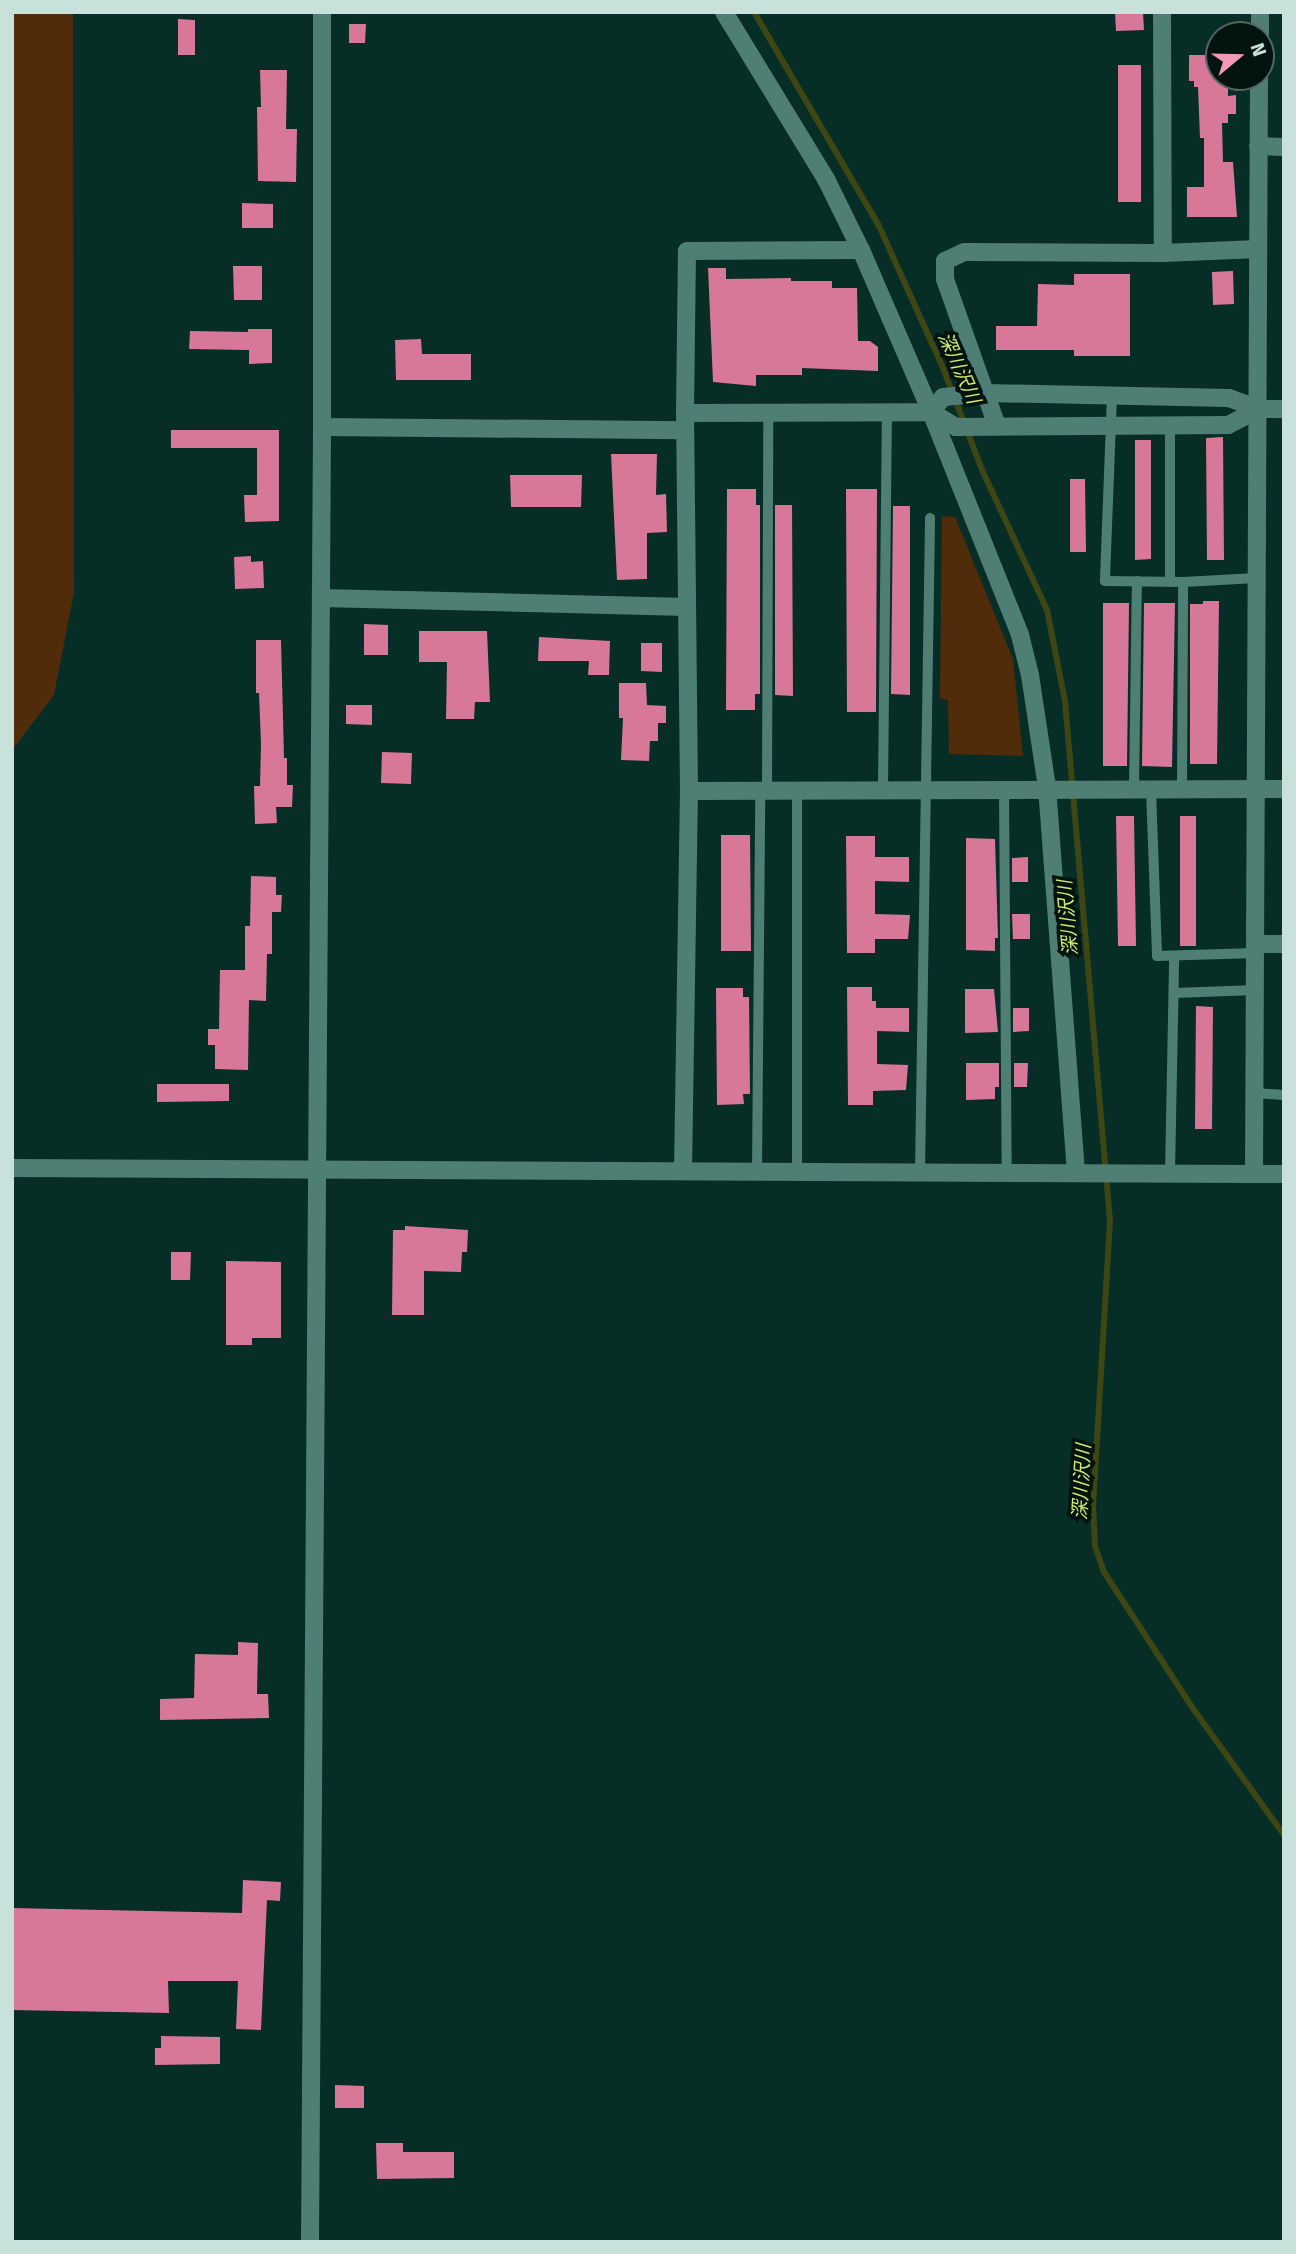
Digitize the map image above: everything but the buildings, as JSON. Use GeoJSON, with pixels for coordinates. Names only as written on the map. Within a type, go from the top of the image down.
{"type":"FeatureCollection","features":[{"type":"Feature","properties":{"kind":"street"},"geometry":{"type":"LineString","coordinates":[[310,2242],[322,427],[322,12]]}},
{"type":"Feature","properties":{"kind":"street"},"geometry":{"type":"LineString","coordinates":[[724,12],[826,179],[861,250],[931,412],[1020,635],[1055,788],[1085,1173]]}},
{"type":"Feature","properties":{"kind":"street"},"geometry":{"type":"LineString","coordinates":[[1162,12],[1163,253]]}},
{"type":"Feature","properties":{"kind":"street"},"geometry":{"type":"LineString","coordinates":[[1254,1174],[1260,409],[1259,91]]}},
{"type":"Feature","properties":{"kind":"street"},"geometry":{"type":"LineString","coordinates":[[1258,146],[1284,147]]}},
{"type":"Feature","properties":{"kind":"street"},"geometry":{"type":"LineString","coordinates":[[997,426],[945,279],[946,261],[964,252],[1163,253],[1258,249]]}},
{"type":"Feature","properties":{"kind":"street"},"geometry":{"type":"LineString","coordinates":[[683,1171],[689,791],[685,422],[687,251],[861,250]]}},
{"type":"Feature","properties":{"kind":"street"},"geometry":{"type":"LineString","coordinates":[[931,412],[943,397],[987,393],[1229,398],[1260,409],[1284,409]]}},
{"type":"Feature","properties":{"kind":"street"},"geometry":{"type":"LineString","coordinates":[[322,427],[685,422],[768,413],[887,412],[931,412],[956,427],[1228,425],[1260,409]]}},
{"type":"Feature","properties":{"kind":"street"},"geometry":{"type":"LineString","coordinates":[[321,598],[687,607]]}},
{"type":"Feature","properties":{"kind":"street"},"geometry":{"type":"LineString","coordinates":[[689,791],[1284,789]]}},
{"type":"Feature","properties":{"kind":"street"},"geometry":{"type":"LineString","coordinates":[[1256,948],[1284,944]]}},
{"type":"Feature","properties":{"kind":"street"},"geometry":{"type":"LineString","coordinates":[[12,1168],[1284,1174]]}},
{"type":"Feature","properties":{"kind":"lane"},"geometry":{"type":"LineString","coordinates":[[1112,396],[1105,581],[1182,582],[1257,578]]}},
{"type":"Feature","properties":{"kind":"lane"},"geometry":{"type":"LineString","coordinates":[[883,789],[887,412]]}},
{"type":"Feature","properties":{"kind":"lane"},"geometry":{"type":"LineString","coordinates":[[757,1171],[768,413]]}},
{"type":"Feature","properties":{"kind":"lane"},"geometry":{"type":"LineString","coordinates":[[1170,425],[1170,582]]}},
{"type":"Feature","properties":{"kind":"lane"},"geometry":{"type":"LineString","coordinates":[[920,1172],[930,518]]}},
{"type":"Feature","properties":{"kind":"lane"},"geometry":{"type":"LineString","coordinates":[[1137,581],[1142,790],[1157,956],[1174,957],[1256,948]]}},
{"type":"Feature","properties":{"kind":"lane"},"geometry":{"type":"LineString","coordinates":[[1182,582],[1182,790]]}},
{"type":"Feature","properties":{"kind":"lane"},"geometry":{"type":"LineString","coordinates":[[1004,788],[1007,1172]]}},
{"type":"Feature","properties":{"kind":"lane"},"geometry":{"type":"LineString","coordinates":[[797,790],[797,1172]]}},
{"type":"Feature","properties":{"kind":"lane"},"geometry":{"type":"LineString","coordinates":[[1170,1174],[1174,957]]}},
{"type":"Feature","properties":{"kind":"lane"},"geometry":{"type":"LineString","coordinates":[[1174,993],[1256,990]]}},
{"type":"Feature","properties":{"kind":"lane"},"geometry":{"type":"LineString","coordinates":[[1255,1093],[1284,1095]]}},
{"type":"Feature","properties":{"kind":"shaded area"},"geometry":{"type":"Polygon","coordinates":[[[12,12],[73,12],[74,592],[54,695],[12,750],[12,12]]]}},
{"type":"Feature","properties":{"kind":"shaded area"},"geometry":{"type":"Polygon","coordinates":[[[942,516],[955,517],[1013,659],[1023,756],[949,754],[948,700],[940,699],[942,516]]]}},
{"type":"Feature","properties":{"kind":"waterway","name":"深川沢川"},"geometry":{"type":"LineString","coordinates":[[754,12],[879,226],[943,368],[983,472],[1047,610],[1065,701],[1110,1221],[1093,1505],[1095,1546],[1104,1572],[1192,1707],[1284,1835]]}}]}
